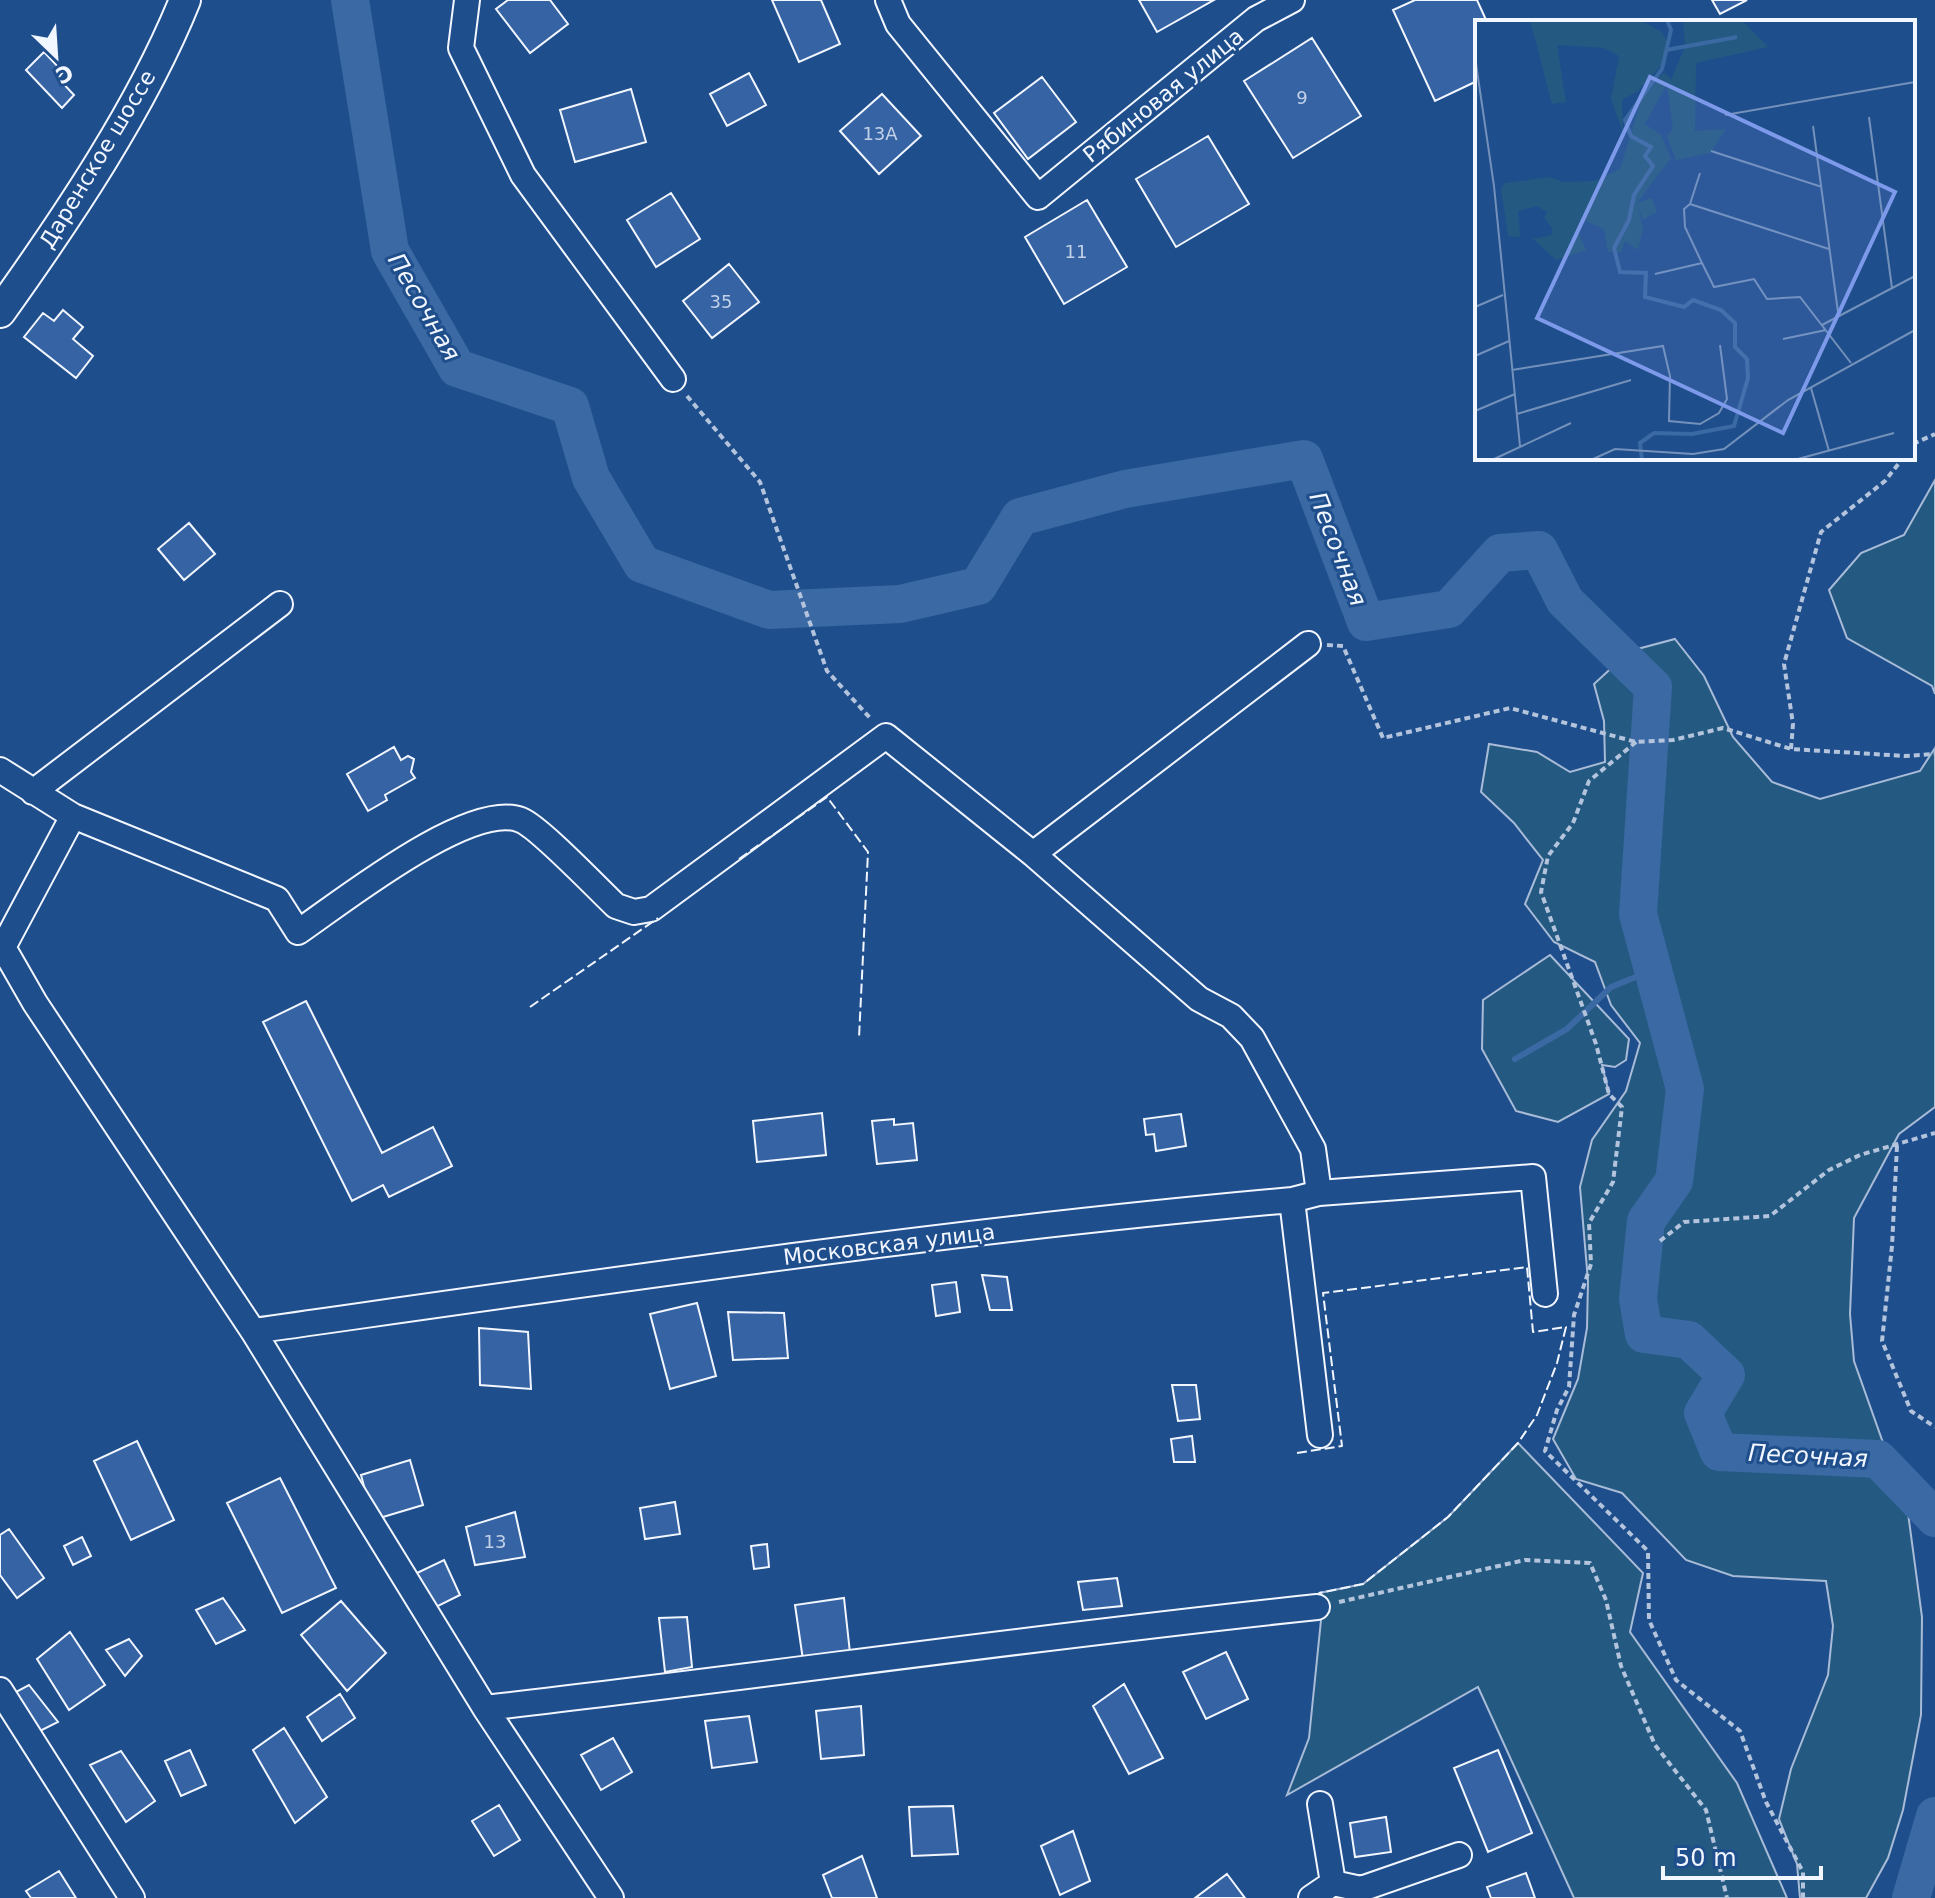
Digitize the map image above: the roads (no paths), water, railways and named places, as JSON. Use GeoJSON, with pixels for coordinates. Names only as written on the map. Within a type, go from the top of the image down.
{"type":"FeatureCollection","features":[{"type":"Feature","properties":{"kind":"main road","name":"Даренское шоссе"},"geometry":{"type":"LineString","coordinates":[[0,312],[62,224],[133,102],[185,0]]}},
{"type":"Feature","properties":{"kind":"street"},"geometry":{"type":"LineString","coordinates":[[467,0],[461,48],[523,175],[673,379]]}},
{"type":"Feature","properties":{"kind":"street","name":"Рябиновая улица"},"geometry":{"type":"LineString","coordinates":[[888,0],[898,24],[1038,197],[1256,19],[1292,0]]}},
{"type":"Feature","properties":{"kind":"street"},"geometry":{"type":"LineString","coordinates":[[33,792],[280,604]]}},
{"type":"Feature","properties":{"kind":"street"},"geometry":{"type":"LineString","coordinates":[[1033,854],[1308,644]]}},
{"type":"Feature","properties":{"kind":"street"},"geometry":{"type":"LineString","coordinates":[[0,770],[73,816],[277,899],[298,932],[430,842],[503,816],[524,821],[616,906],[634,912],[651,909],[886,736],[1033,854],[1199,999],[1231,1016],[1252,1038],[1313,1149],[1319,1193]]}},
{"type":"Feature","properties":{"kind":"street"},"geometry":{"type":"LineString","coordinates":[[73,816],[2,951],[253,1331],[485,1708],[611,1898]]}},
{"type":"Feature","properties":{"kind":"street","name":"Московская улица"},"geometry":{"type":"LineString","coordinates":[[253,1331],[710,1266],[1147,1213],[1292,1200],[1319,1193],[1533,1177],[1545,1294]]}},
{"type":"Feature","properties":{"kind":"street"},"geometry":{"type":"LineString","coordinates":[[1292,1200],[1320,1435]]}},
{"type":"Feature","properties":{"kind":"street"},"geometry":{"type":"LineString","coordinates":[[485,1708],[784,1673],[1119,1627],[1317,1607]]}},
{"type":"Feature","properties":{"kind":"street"},"geometry":{"type":"LineString","coordinates":[[0,1690],[132,1898]]}},
{"type":"Feature","properties":{"kind":"street"},"geometry":{"type":"LineString","coordinates":[[1320,1804],[1333,1883]]}},
{"type":"Feature","properties":{"kind":"street"},"geometry":{"type":"LineString","coordinates":[[1311,1898],[1333,1883],[1361,1889],[1459,1855]]}},
{"type":"Feature","properties":{"kind":"waterway","name":"Песочная"},"geometry":{"type":"LineString","coordinates":[[350,0],[390,251],[457,368],[570,406],[591,478],[642,564],[769,610],[900,604],[978,586],[1020,517],[1125,489],[1304,459],[1366,622],[1449,609],[1500,553],[1539,550],[1565,601],[1653,687],[1638,914],[1685,1089],[1674,1181],[1646,1221],[1638,1299],[1644,1334],[1689,1340],[1726,1375],[1703,1413],[1719,1452],[1878,1459],[1935,1518]]}},
{"type":"Feature","properties":{"kind":"waterway"},"geometry":{"type":"LineString","coordinates":[[1515,1059],[1567,1029],[1611,987],[1653,970]]}},
{"type":"Feature","properties":{"kind":"waterway","name":"Песочная"},"geometry":{"type":"LineString","coordinates":[[1911,1898],[1935,1816]]}}]}
